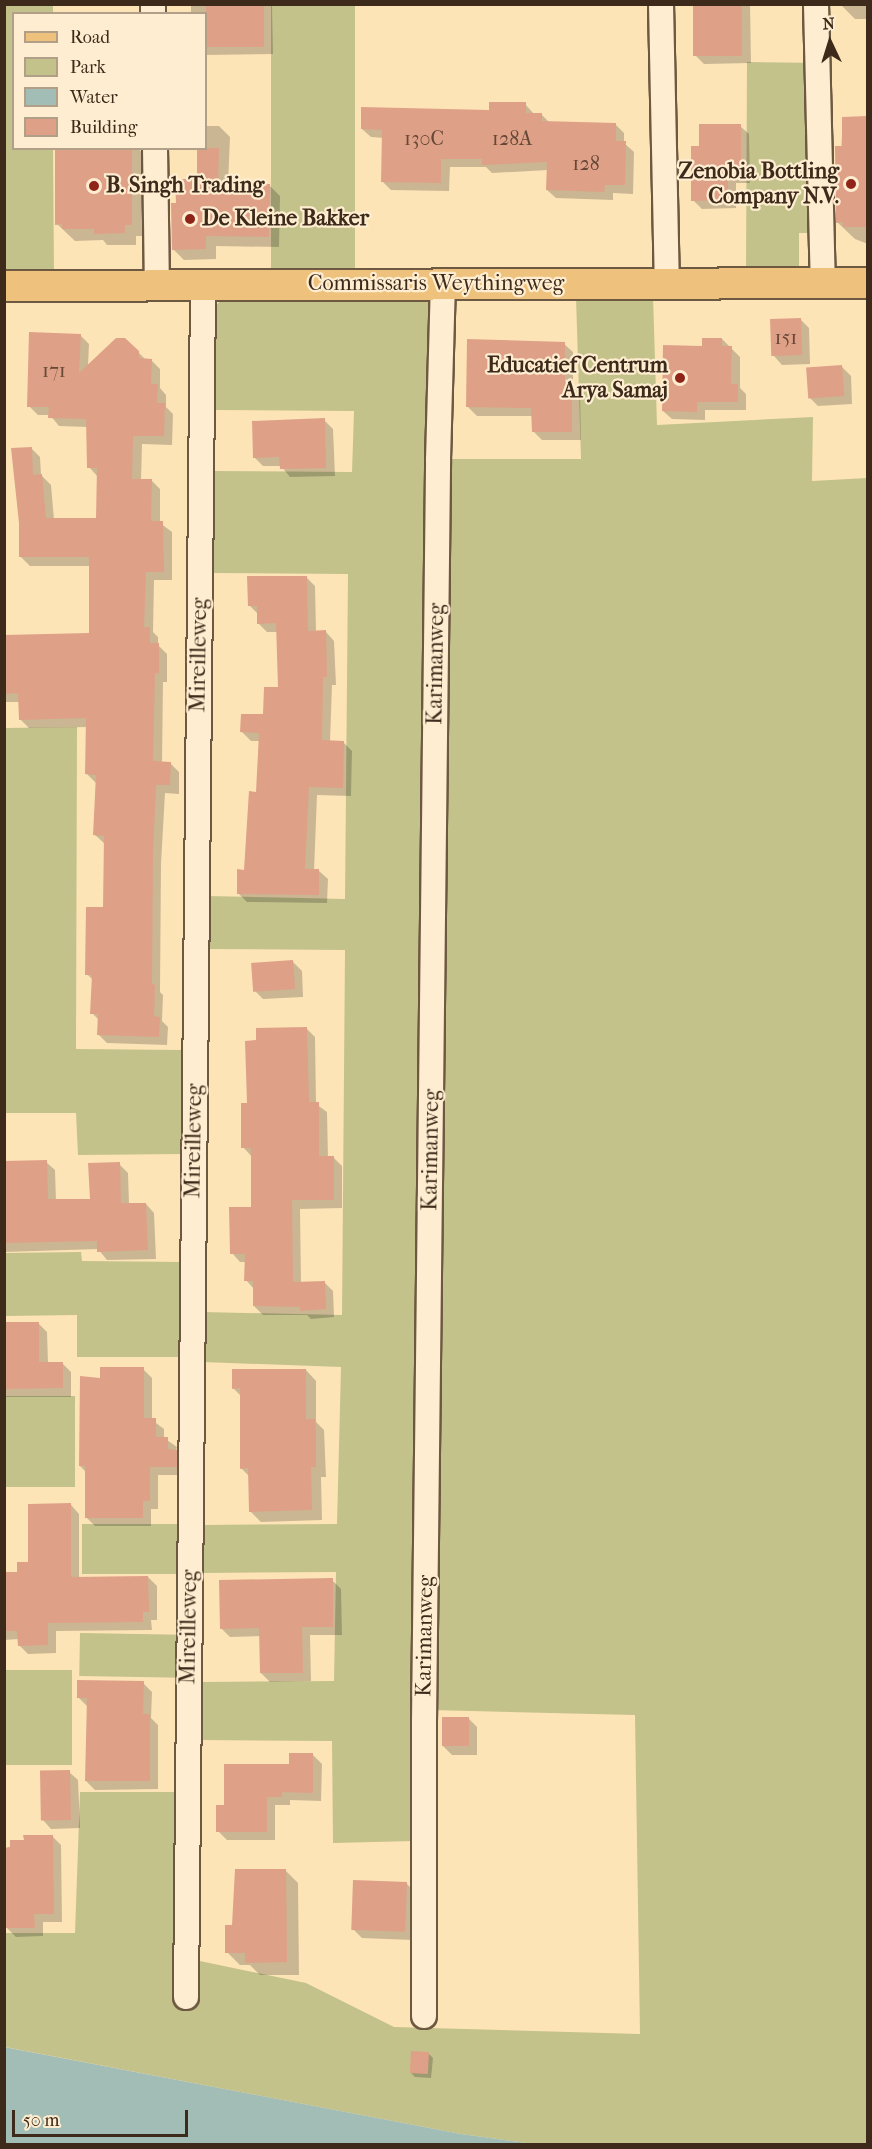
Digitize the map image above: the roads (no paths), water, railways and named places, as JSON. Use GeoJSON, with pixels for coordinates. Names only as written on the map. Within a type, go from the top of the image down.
{"type":"FeatureCollection","features":[{"type":"Feature","properties":{"kind":"main road","name":"Commissaris Weythingweg"},"geometry":{"type":"LineString","coordinates":[[4,286],[867,283]]}},
{"type":"Feature","properties":{"kind":"lane"},"geometry":{"type":"LineString","coordinates":[[661,4],[668,283]]}},
{"type":"Feature","properties":{"kind":"lane"},"geometry":{"type":"LineString","coordinates":[[816,4],[823,283]]}},
{"type":"Feature","properties":{"kind":"lane"},"geometry":{"type":"LineString","coordinates":[[155,150],[157,285]]}},
{"type":"Feature","properties":{"kind":"lane","name":"Mireilleweg"},"geometry":{"type":"LineString","coordinates":[[186,1997],[202,285]]}},
{"type":"Feature","properties":{"kind":"lane","name":"Karimanweg"},"geometry":{"type":"LineString","coordinates":[[424,2016],[424,1722],[437,531],[443,285]]}},
{"type":"Feature","properties":{"kind":"water"},"geometry":{"type":"Polygon","coordinates":[[[4,2047],[461,2134],[534,2144],[5,2144],[4,2047]]]}},
{"type":"Feature","properties":{"kind":"place","name":"Zenobia Bottling Company N.V."},"geometry":{"type":"Point","coordinates":[851,184]}},
{"type":"Feature","properties":{"kind":"place","name":"B. Singh Trading"},"geometry":{"type":"Point","coordinates":[94,186]}},
{"type":"Feature","properties":{"kind":"place","name":"De Kleine Bakker"},"geometry":{"type":"Point","coordinates":[190,219]}},
{"type":"Feature","properties":{"kind":"place","name":"Educatief Centrum Arya Samaj"},"geometry":{"type":"Point","coordinates":[680,378]}}]}
